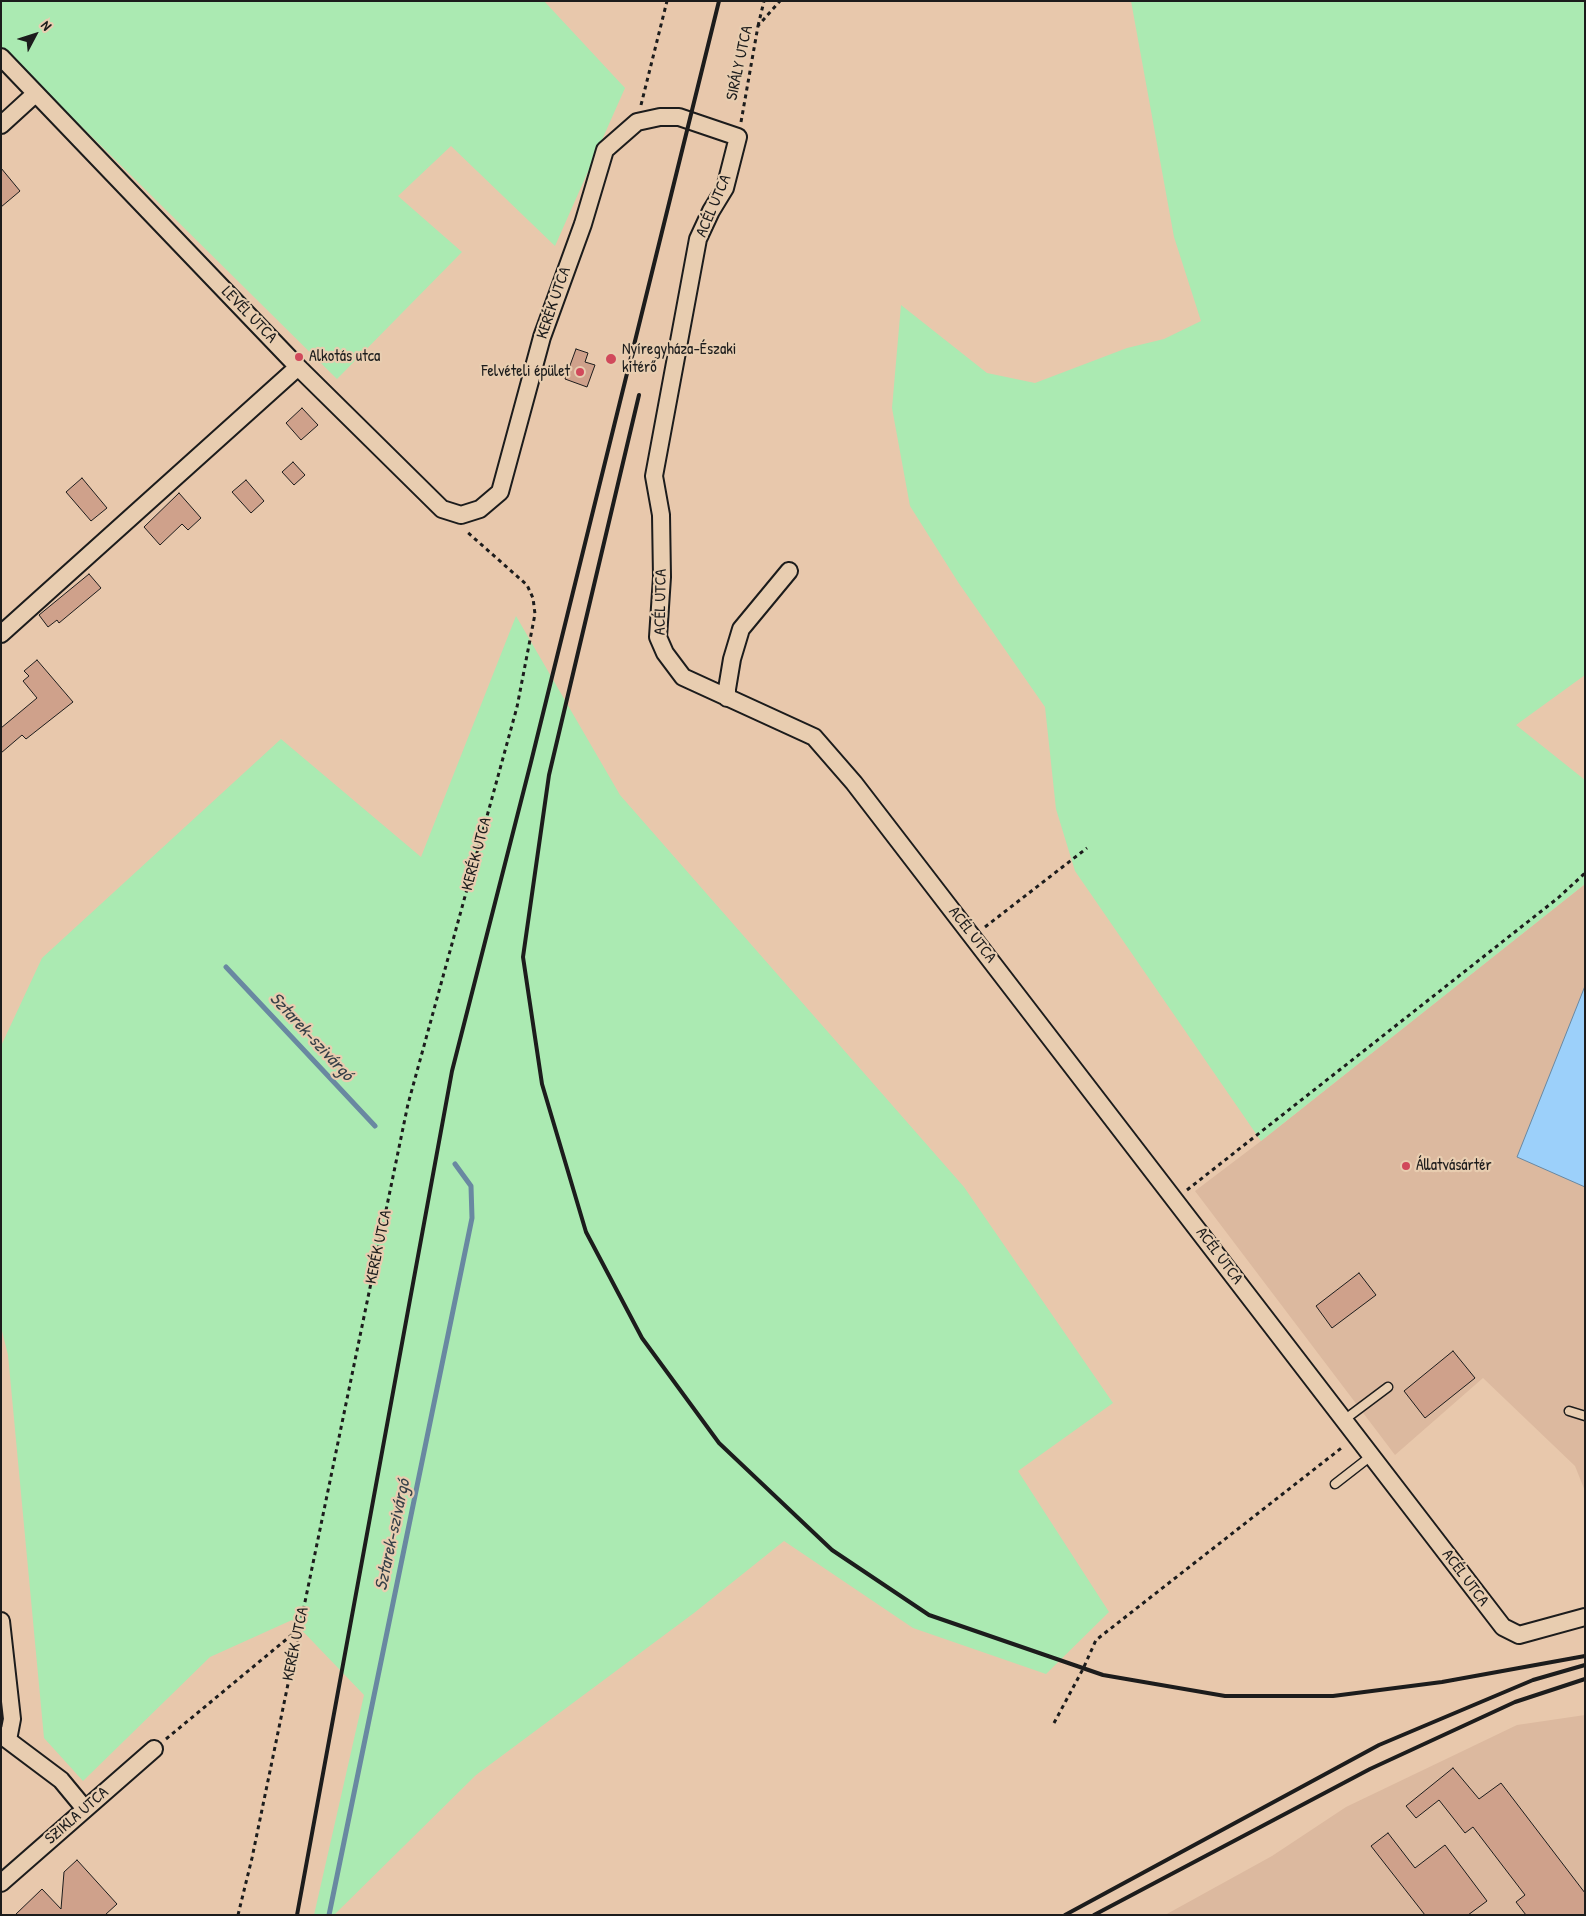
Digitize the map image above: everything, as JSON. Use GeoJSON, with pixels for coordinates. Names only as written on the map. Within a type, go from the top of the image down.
{"type":"FeatureCollection","features":[{"type":"Feature","properties":{"kind":"street","name":"LEVÉL UTCA"},"geometry":{"type":"LineString","coordinates":[[1,57],[298,367],[442,508]]}},
{"type":"Feature","properties":{"kind":"street"},"geometry":{"type":"LineString","coordinates":[[1,125],[35,94]]}},
{"type":"Feature","properties":{"kind":"street"},"geometry":{"type":"LineString","coordinates":[[637,122],[660,117],[679,117],[738,137]]}},
{"type":"Feature","properties":{"kind":"street","name":"KERÉK UTCA"},"geometry":{"type":"LineString","coordinates":[[442,508],[461,514],[480,510],[500,492],[542,337],[583,224],[606,150],[637,122]]}},
{"type":"Feature","properties":{"kind":"street","name":"ACÉL UTCA"},"geometry":{"type":"LineString","coordinates":[[738,137],[725,188],[710,211],[698,239],[654,476],[661,523],[662,577],[658,637],[665,653],[683,677],[814,737],[854,783],[1503,1627],[1519,1635],[1585,1617]]}},
{"type":"Feature","properties":{"kind":"street"},"geometry":{"type":"LineString","coordinates":[[1,634],[298,367]]}},
{"type":"Feature","properties":{"kind":"street"},"geometry":{"type":"LineString","coordinates":[[727,698],[732,659],[741,628],[789,571]]}},
{"type":"Feature","properties":{"kind":"street"},"geometry":{"type":"LineString","coordinates":[[1,1621],[12,1719],[5,1738],[61,1780],[85,1810]]}},
{"type":"Feature","properties":{"kind":"street","name":"SZIKLA UTCA"},"geometry":{"type":"LineString","coordinates":[[1,1883],[154,1749]]}},
{"type":"Feature","properties":{"kind":"lane"},"geometry":{"type":"LineString","coordinates":[[1344,1420],[1388,1387]]}},
{"type":"Feature","properties":{"kind":"lane"},"geometry":{"type":"LineString","coordinates":[[1569,1411],[1585,1416]]}},
{"type":"Feature","properties":{"kind":"lane"},"geometry":{"type":"LineString","coordinates":[[1335,1484],[1372,1456]]}},
{"type":"Feature","properties":{"kind":"path"},"geometry":{"type":"LineString","coordinates":[[637,122],[667,1]]}},
{"type":"Feature","properties":{"kind":"path"},"geometry":{"type":"LineString","coordinates":[[758,26],[764,1]]}},
{"type":"Feature","properties":{"kind":"path","name":"SIRÁLY UTCA"},"geometry":{"type":"LineString","coordinates":[[738,137],[758,26],[780,1]]}},
{"type":"Feature","properties":{"kind":"path","name":"KERÉK UTCA"},"geometry":{"type":"LineString","coordinates":[[238,1915],[252,1858],[408,1104],[518,707],[535,614],[533,598],[527,586],[463,528]]}},
{"type":"Feature","properties":{"kind":"path"},"geometry":{"type":"LineString","coordinates":[[972,935],[1087,848]]}},
{"type":"Feature","properties":{"kind":"path"},"geometry":{"type":"LineString","coordinates":[[1176,1200],[1558,898],[1585,874]]}},
{"type":"Feature","properties":{"kind":"path"},"geometry":{"type":"LineString","coordinates":[[1054,1723],[1084,1669],[1096,1640],[1357,1437]]}},
{"type":"Feature","properties":{"kind":"path"},"geometry":{"type":"LineString","coordinates":[[154,1749],[300,1628]]}},
{"type":"Feature","properties":{"kind":"shaded area","name":"Állatvásártér"},"geometry":{"type":"Polygon","coordinates":[[[1585,884],[1585,1491],[1575,1466],[1483,1378],[1395,1455],[1195,1191],[1261,1141],[1585,884]]]}},
{"type":"Feature","properties":{"kind":"shaded area"},"geometry":{"type":"Polygon","coordinates":[[[1585,1715],[1585,1915],[1165,1915],[1272,1856],[1346,1807],[1517,1725],[1585,1715]]]}},
{"type":"Feature","properties":{"kind":"green space"},"geometry":{"type":"Polygon","coordinates":[[[1,1],[544,1],[625,88],[555,246],[451,146],[398,196],[462,252],[337,379],[1,47],[1,1]]]}},
{"type":"Feature","properties":{"kind":"green space"},"geometry":{"type":"Polygon","coordinates":[[[1131,1],[1585,1],[1585,675],[1516,725],[1585,780],[1585,884],[1261,1141],[1075,871],[1056,809],[1045,707],[958,582],[910,506],[892,408],[901,305],[987,373],[1035,383],[1127,348],[1164,339],[1201,321],[1174,237],[1131,1]]]}},
{"type":"Feature","properties":{"kind":"green space"},"geometry":{"type":"Polygon","coordinates":[[[516,616],[620,795],[964,1187],[1113,1403],[1018,1471],[1109,1612],[1046,1674],[913,1628],[784,1541],[694,1613],[476,1775],[334,1915],[314,1915],[364,1695],[292,1620],[210,1657],[83,1781],[44,1738],[8,1355],[1,1327],[1,1046],[42,958],[281,739],[421,857],[516,616]]]}},
{"type":"Feature","properties":{"kind":"water"},"geometry":{"type":"Polygon","coordinates":[[[1585,986],[1585,1187],[1517,1157],[1585,986]]]}},
{"type":"Feature","properties":{"kind":"building"},"geometry":{"type":"Polygon","coordinates":[[[1,168],[20,191],[1,207],[1,168]]]}},
{"type":"Feature","properties":{"kind":"building","name":"Felvételi épület"},"geometry":{"type":"Polygon","coordinates":[[[576,349],[588,353],[585,362],[595,365],[587,387],[565,379],[576,349]]]}},
{"type":"Feature","properties":{"kind":"building"},"geometry":{"type":"Polygon","coordinates":[[[302,408],[318,425],[301,440],[286,423],[302,408]]]}},
{"type":"Feature","properties":{"kind":"building"},"geometry":{"type":"Polygon","coordinates":[[[293,462],[305,475],[294,485],[282,472],[293,462]]]}},
{"type":"Feature","properties":{"kind":"building"},"geometry":{"type":"Polygon","coordinates":[[[82,478],[107,508],[91,521],[66,492],[82,478]]]}},
{"type":"Feature","properties":{"kind":"building"},"geometry":{"type":"Polygon","coordinates":[[[246,480],[264,501],[251,513],[232,492],[246,480]]]}},
{"type":"Feature","properties":{"kind":"building"},"geometry":{"type":"Polygon","coordinates":[[[179,493],[201,518],[188,530],[182,524],[160,545],[144,527],[179,493]]]}},
{"type":"Feature","properties":{"kind":"building"},"geometry":{"type":"Polygon","coordinates":[[[89,574],[101,588],[59,623],[57,620],[48,627],[39,615],[89,574]]]}},
{"type":"Feature","properties":{"kind":"building"},"geometry":{"type":"Polygon","coordinates":[[[37,660],[73,702],[26,739],[22,735],[1,753],[1,728],[37,698],[23,681],[29,676],[24,671],[37,660]]]}},
{"type":"Feature","properties":{"kind":"building"},"geometry":{"type":"Polygon","coordinates":[[[1359,1273],[1376,1295],[1332,1328],[1316,1306],[1359,1273]]]}},
{"type":"Feature","properties":{"kind":"building"},"geometry":{"type":"Polygon","coordinates":[[[1453,1351],[1475,1378],[1425,1418],[1404,1391],[1453,1351]]]}},
{"type":"Feature","properties":{"kind":"building"},"geometry":{"type":"Polygon","coordinates":[[[1453,1768],[1479,1799],[1501,1783],[1585,1893],[1585,1915],[1526,1915],[1516,1902],[1525,1895],[1473,1827],[1465,1833],[1439,1800],[1416,1818],[1406,1806],[1453,1768]]]}},
{"type":"Feature","properties":{"kind":"building"},"geometry":{"type":"Polygon","coordinates":[[[1388,1833],[1415,1868],[1445,1845],[1487,1901],[1468,1915],[1425,1915],[1371,1846],[1388,1833]]]}},
{"type":"Feature","properties":{"kind":"building"},"geometry":{"type":"Polygon","coordinates":[[[77,1860],[117,1904],[105,1915],[15,1915],[42,1889],[61,1909],[64,1872],[77,1860]]]}},
{"type":"Feature","properties":{"kind":"waterway","name":"Sztarek-szivárgó"},"geometry":{"type":"LineString","coordinates":[[226,967],[375,1126]]}},
{"type":"Feature","properties":{"kind":"waterway","name":"Sztarek-szivárgó"},"geometry":{"type":"LineString","coordinates":[[329,1915],[472,1218],[471,1186],[455,1164]]}},
{"type":"Feature","properties":{"kind":"railway"},"geometry":{"type":"LineString","coordinates":[[297,1915],[452,1071],[531,762],[719,1]]}},
{"type":"Feature","properties":{"kind":"railway"},"geometry":{"type":"LineString","coordinates":[[639,395],[549,775],[523,957],[542,1084],[586,1232],[642,1338],[719,1443],[832,1550],[929,1615],[1103,1675],[1225,1696],[1333,1696],[1442,1682],[1585,1656]]}},
{"type":"Feature","properties":{"kind":"railway"},"geometry":{"type":"LineString","coordinates":[[1065,1915],[1379,1745],[1533,1680],[1585,1665]]}},
{"type":"Feature","properties":{"kind":"railway"},"geometry":{"type":"LineString","coordinates":[[1094,1915],[1370,1769],[1515,1702],[1585,1679]]}},
{"type":"Feature","properties":{"kind":"place","name":"Alkotás utca"},"geometry":{"type":"Point","coordinates":[299,357]}},
{"type":"Feature","properties":{"kind":"place","name":"Nyíregyháza-Északi kitérő"},"geometry":{"type":"Point","coordinates":[611,359]}},
{"type":"Feature","properties":{"kind":"place","name":"Felvételi épület"},"geometry":{"type":"Point","coordinates":[580,372]}},
{"type":"Feature","properties":{"kind":"place","name":"Állatvásártér"},"geometry":{"type":"Point","coordinates":[1406,1166]}}]}
